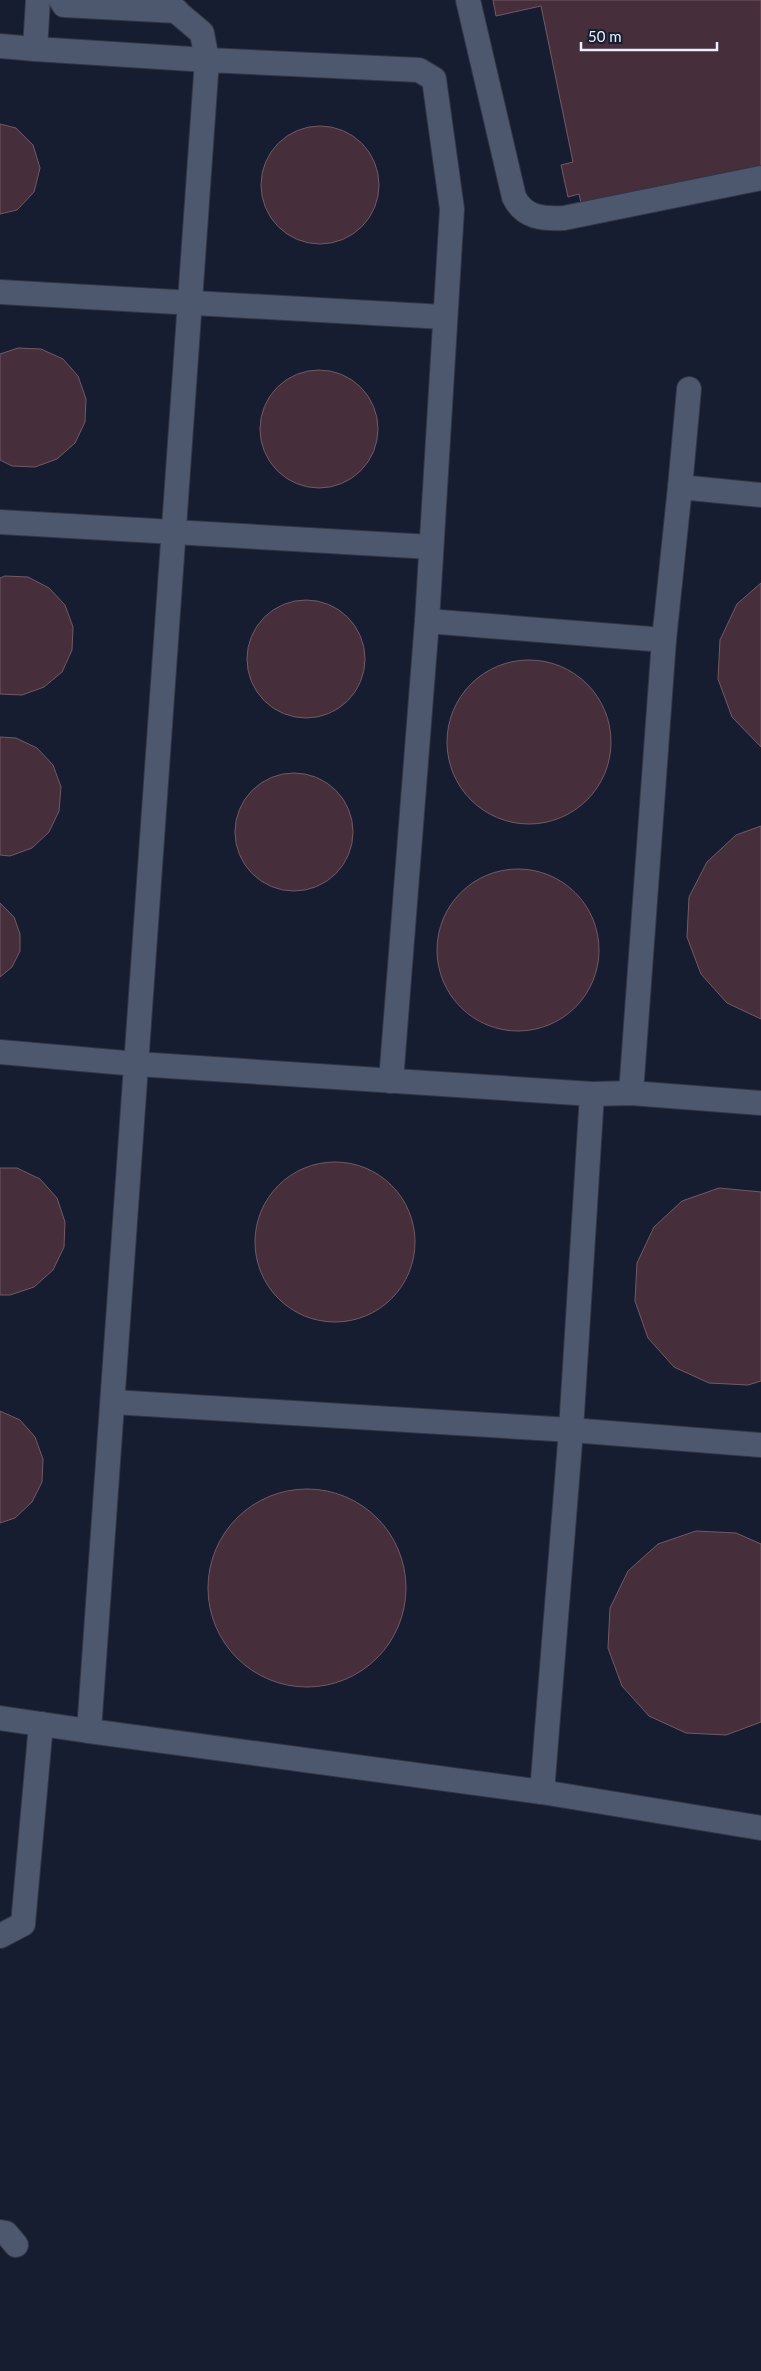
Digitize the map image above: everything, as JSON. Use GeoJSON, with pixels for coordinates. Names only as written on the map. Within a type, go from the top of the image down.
{"type":"FeatureCollection","features":[{"type":"Feature","properties":{"kind":"lane"},"geometry":{"type":"LineString","coordinates":[[468,0],[514,197],[521,209],[528,214],[540,218],[564,218],[761,178]]}},
{"type":"Feature","properties":{"kind":"lane"},"geometry":{"type":"LineString","coordinates":[[35,49],[38,3],[170,6],[202,33],[207,60],[188,301],[174,533],[89,1730]]}},
{"type":"Feature","properties":{"kind":"lane"},"geometry":{"type":"LineString","coordinates":[[0,46],[207,60],[419,70],[434,79],[452,208],[427,621],[391,1081]]}},
{"type":"Feature","properties":{"kind":"lane"},"geometry":{"type":"LineString","coordinates":[[0,292],[188,301],[444,317]]}},
{"type":"Feature","properties":{"kind":"lane"},"geometry":{"type":"LineString","coordinates":[[631,1092],[664,640],[689,389]]}},
{"type":"Feature","properties":{"kind":"lane"},"geometry":{"type":"LineString","coordinates":[[680,487],[761,495]]}},
{"type":"Feature","properties":{"kind":"lane"},"geometry":{"type":"LineString","coordinates":[[0,522],[431,547]]}},
{"type":"Feature","properties":{"kind":"lane"},"geometry":{"type":"LineString","coordinates":[[427,621],[664,640]]}},
{"type":"Feature","properties":{"kind":"lane"},"geometry":{"type":"LineString","coordinates":[[0,1052],[137,1064],[592,1094],[631,1092],[761,1103]]}},
{"type":"Feature","properties":{"kind":"lane"},"geometry":{"type":"LineString","coordinates":[[542,1792],[571,1430],[592,1094]]}},
{"type":"Feature","properties":{"kind":"lane"},"geometry":{"type":"LineString","coordinates":[[113,1402],[571,1430],[761,1445]]}},
{"type":"Feature","properties":{"kind":"lane"},"geometry":{"type":"LineString","coordinates":[[0,1718],[542,1792],[761,1828]]}},
{"type":"Feature","properties":{"kind":"lane"},"geometry":{"type":"LineString","coordinates":[[0,1936],[23,1924],[41,1724]]}},
{"type":"Feature","properties":{"kind":"building"},"geometry":{"type":"Polygon","coordinates":[[[493,0],[761,0],[761,170],[582,207],[579,194],[568,197],[561,165],[573,162],[541,6],[496,16],[493,0]]]}},
{"type":"Feature","properties":{"kind":"building"},"geometry":{"type":"Polygon","coordinates":[[[0,124],[16,128],[33,145],[40,168],[34,192],[17,210],[0,214],[0,124]]]}},
{"type":"Feature","properties":{"kind":"building"},"geometry":{"type":"Polygon","coordinates":[[[320,126],[343,130],[362,143],[375,162],[379,185],[375,208],[362,227],[343,240],[320,244],[297,240],[278,227],[265,208],[261,185],[265,162],[278,143],[297,130],[320,126]]]}},
{"type":"Feature","properties":{"kind":"building"},"geometry":{"type":"Polygon","coordinates":[[[18,348],[41,349],[63,359],[78,376],[86,399],[85,422],[75,443],[57,459],[35,467],[12,466],[0,460],[0,354],[18,348]]]}},
{"type":"Feature","properties":{"kind":"building"},"geometry":{"type":"Polygon","coordinates":[[[319,370],[342,374],[361,387],[374,406],[378,429],[374,452],[361,471],[342,484],[319,488],[296,484],[277,471],[264,452],[260,429],[264,406],[277,387],[296,374],[319,370]]]}},
{"type":"Feature","properties":{"kind":"building"},"geometry":{"type":"Polygon","coordinates":[[[5,576],[28,577],[49,588],[65,605],[73,627],[72,650],[62,672],[44,687],[22,695],[0,694],[0,578],[5,576]]]}},
{"type":"Feature","properties":{"kind":"building"},"geometry":{"type":"Polygon","coordinates":[[[761,583],[761,747],[732,717],[718,679],[720,640],[737,604],[761,583]]]}},
{"type":"Feature","properties":{"kind":"building"},"geometry":{"type":"Polygon","coordinates":[[[306,600],[329,604],[348,617],[361,636],[365,659],[361,682],[348,701],[329,714],[306,718],[283,714],[264,701],[251,682],[247,659],[251,636],[264,617],[283,604],[306,600]]]}},
{"type":"Feature","properties":{"kind":"building"},"geometry":{"type":"Polygon","coordinates":[[[537,660],[553,663],[568,670],[581,678],[593,690],[608,718],[611,742],[610,758],[605,773],[593,794],[581,806],[553,821],[521,824],[505,821],[490,814],[477,806],[465,794],[450,766],[447,734],[450,718],[457,703],[465,690],[477,678],[505,663],[537,660]]]}},
{"type":"Feature","properties":{"kind":"building"},"geometry":{"type":"Polygon","coordinates":[[[0,737],[16,738],[37,748],[53,765],[61,787],[59,811],[49,832],[32,848],[10,856],[0,855],[0,737]]]}},
{"type":"Feature","properties":{"kind":"building"},"geometry":{"type":"Polygon","coordinates":[[[294,773],[317,777],[336,790],[349,809],[353,832],[349,855],[336,874],[317,887],[294,891],[271,887],[252,874],[239,855],[235,832],[239,809],[252,790],[271,777],[294,773]]]}},
{"type":"Feature","properties":{"kind":"building"},"geometry":{"type":"Polygon","coordinates":[[[761,826],[761,1019],[727,1003],[701,974],[687,937],[689,897],[707,862],[736,835],[761,826]]]}},
{"type":"Feature","properties":{"kind":"building"},"geometry":{"type":"Polygon","coordinates":[[[526,869],[542,872],[556,878],[570,887],[581,898],[596,926],[599,950],[598,966],[590,988],[581,1002],[570,1013],[542,1028],[510,1031],[494,1028],[480,1022],[466,1013],[455,1002],[440,974],[437,942],[440,926],[446,912],[455,898],[466,887],[494,872],[526,869]]]}},
{"type":"Feature","properties":{"kind":"building"},"geometry":{"type":"Polygon","coordinates":[[[0,903],[14,917],[20,934],[20,951],[12,967],[0,977],[0,903]]]}},
{"type":"Feature","properties":{"kind":"building"},"geometry":{"type":"Polygon","coordinates":[[[335,1162],[365,1168],[385,1180],[397,1192],[409,1212],[415,1242],[409,1272],[397,1292],[385,1304],[365,1316],[335,1322],[305,1316],[285,1304],[273,1292],[261,1272],[255,1242],[261,1212],[273,1192],[285,1180],[305,1168],[335,1162]]]}},
{"type":"Feature","properties":{"kind":"building"},"geometry":{"type":"Polygon","coordinates":[[[0,1168],[17,1168],[40,1179],[57,1198],[65,1222],[64,1247],[53,1270],[34,1287],[10,1295],[0,1295],[0,1168]]]}},
{"type":"Feature","properties":{"kind":"building"},"geometry":{"type":"Polygon","coordinates":[[[719,1188],[761,1192],[761,1381],[748,1385],[709,1383],[674,1367],[648,1338],[635,1301],[637,1263],[654,1227],[682,1201],[719,1188]]]}},
{"type":"Feature","properties":{"kind":"building"},"geometry":{"type":"Polygon","coordinates":[[[0,1411],[20,1420],[35,1437],[43,1459],[42,1482],[32,1502],[15,1518],[0,1523],[0,1411]]]}},
{"type":"Feature","properties":{"kind":"building"},"geometry":{"type":"Polygon","coordinates":[[[307,1489],[336,1493],[354,1501],[377,1518],[394,1541],[402,1559],[406,1588],[402,1617],[394,1635],[377,1658],[354,1675],[336,1683],[307,1687],[278,1683],[260,1675],[237,1658],[220,1635],[212,1617],[208,1588],[212,1559],[220,1541],[237,1518],[260,1501],[278,1493],[307,1489]]]}},
{"type":"Feature","properties":{"kind":"building"},"geometry":{"type":"Polygon","coordinates":[[[696,1531],[736,1533],[761,1544],[761,1722],[726,1735],[686,1733],[649,1716],[622,1686],[608,1648],[610,1608],[628,1571],[658,1544],[696,1531]]]}}]}
